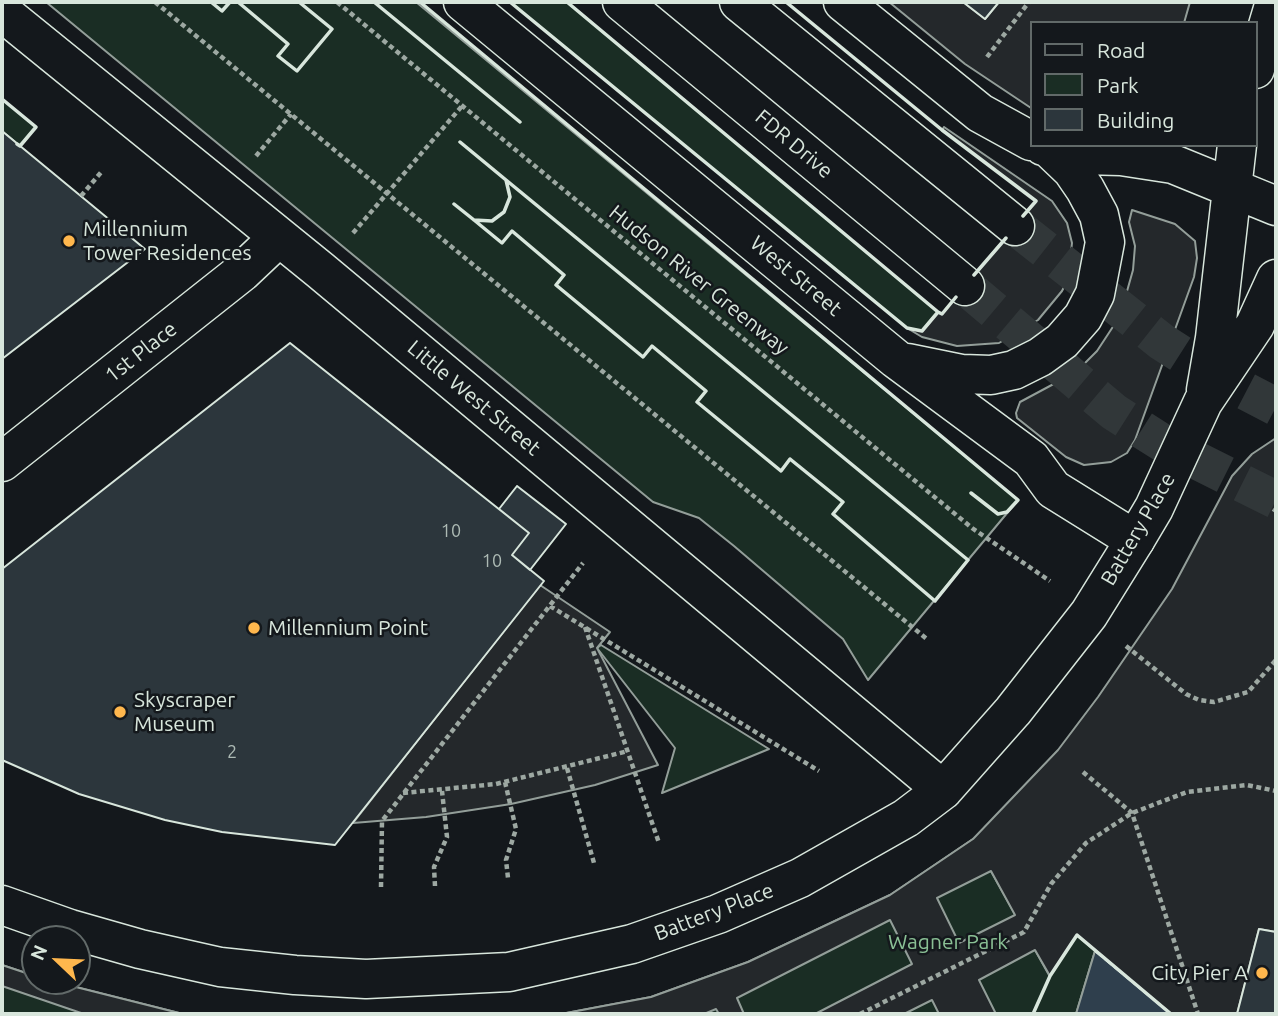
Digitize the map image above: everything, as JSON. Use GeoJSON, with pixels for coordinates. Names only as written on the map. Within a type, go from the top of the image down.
{"type":"FeatureCollection","features":[{"type":"Feature","properties":{"kind":"main road","name":"West Street"},"geometry":{"type":"LineString","coordinates":[[463,2],[896,359],[1031,459],[1053,489],[1135,540]]}},
{"type":"Feature","properties":{"kind":"main road","name":"FDR Drive"},"geometry":{"type":"LineString","coordinates":[[622,2],[965,286]]}},
{"type":"Feature","properties":{"kind":"main road"},"geometry":{"type":"LineString","coordinates":[[739,2],[1015,226]]}},
{"type":"Feature","properties":{"kind":"main road"},"geometry":{"type":"LineString","coordinates":[[843,2],[980,113],[1030,139]]}},
{"type":"Feature","properties":{"kind":"main road"},"geometry":{"type":"LineString","coordinates":[[1257,62],[1275,2]]}},
{"type":"Feature","properties":{"kind":"main road","name":"Little West Street"},"geometry":{"type":"LineString","coordinates":[[2,12],[320,270],[943,790]]}},
{"type":"Feature","properties":{"kind":"main road"},"geometry":{"type":"LineString","coordinates":[[896,359],[962,374],[991,375],[1014,370],[1040,357],[1062,341],[1083,317],[1095,294],[1105,242],[1098,215],[1085,189],[1072,170],[1043,147]]}},
{"type":"Feature","properties":{"kind":"main road"},"geometry":{"type":"LineString","coordinates":[[1055,147],[1173,164],[1276,206]]}},
{"type":"Feature","properties":{"kind":"main road","name":"Battery Place"},"geometry":{"type":"LineString","coordinates":[[1203,402],[1215,338],[1237,147]]}},
{"type":"Feature","properties":{"kind":"main road","name":"1st Place"},"geometry":{"type":"LineString","coordinates":[[2,462],[242,272],[278,238]]}},
{"type":"Feature","properties":{"kind":"main road","name":"Battery Place"},"geometry":{"type":"LineString","coordinates":[[2,905],[93,936],[220,967],[366,979],[509,972],[632,944],[718,914],[800,878],[855,850],[906,818],[943,790],[1013,711],[1089,614],[1135,540],[1154,508],[1203,402],[1255,324],[1276,279]]}},
{"type":"Feature","properties":{"kind":"path"},"geometry":{"type":"LineString","coordinates":[[155,2],[929,640]]}},
{"type":"Feature","properties":{"kind":"path","name":"Hudson River Greenway"},"geometry":{"type":"LineString","coordinates":[[337,2],[972,528],[1046,578]]}},
{"type":"Feature","properties":{"kind":"path"},"geometry":{"type":"LineString","coordinates":[[985,58],[1029,2]]}},
{"type":"Feature","properties":{"kind":"path"},"geometry":{"type":"LineString","coordinates":[[349,237],[462,106]]}},
{"type":"Feature","properties":{"kind":"path"},"geometry":{"type":"LineString","coordinates":[[254,159],[291,114]]}},
{"type":"Feature","properties":{"kind":"path"},"geometry":{"type":"LineString","coordinates":[[81,196],[103,170]]}},
{"type":"Feature","properties":{"kind":"path"},"geometry":{"type":"LineString","coordinates":[[381,887],[382,821],[583,563]]}},
{"type":"Feature","properties":{"kind":"path"},"geometry":{"type":"LineString","coordinates":[[550,606],[819,771]]}},
{"type":"Feature","properties":{"kind":"path"},"geometry":{"type":"LineString","coordinates":[[584,627],[659,843]]}},
{"type":"Feature","properties":{"kind":"path"},"geometry":{"type":"LineString","coordinates":[[1132,651],[1186,694],[1199,700],[1214,702],[1248,692],[1276,660]]}},
{"type":"Feature","properties":{"kind":"path"},"geometry":{"type":"LineString","coordinates":[[403,793],[442,791],[505,782],[628,751]]}},
{"type":"Feature","properties":{"kind":"path"},"geometry":{"type":"LineString","coordinates":[[568,768],[594,863]]}},
{"type":"Feature","properties":{"kind":"path"},"geometry":{"type":"LineString","coordinates":[[1083,772],[1132,813],[1198,1014]]}},
{"type":"Feature","properties":{"kind":"path"},"geometry":{"type":"LineString","coordinates":[[505,782],[516,830],[506,860],[508,878]]}},
{"type":"Feature","properties":{"kind":"path"},"geometry":{"type":"LineString","coordinates":[[860,1014],[1024,932],[1051,884],[1086,843],[1132,813],[1187,792],[1247,785],[1276,791]]}},
{"type":"Feature","properties":{"kind":"path"},"geometry":{"type":"LineString","coordinates":[[435,886],[435,867],[447,837],[442,791]]}},
{"type":"Feature","properties":{"kind":"green space"},"geometry":{"type":"Polygon","coordinates":[[[46,2],[416,2],[1018,500],[868,680],[843,639],[734,546],[699,518],[653,502],[46,2]]]}},
{"type":"Feature","properties":{"kind":"green space"},"geometry":{"type":"Polygon","coordinates":[[[510,2],[567,2],[938,312],[922,331],[907,328],[510,2]]]}},
{"type":"Feature","properties":{"kind":"green space"},"geometry":{"type":"Polygon","coordinates":[[[2,99],[36,127],[20,146],[2,131],[2,99]]]}},
{"type":"Feature","properties":{"kind":"green space"},"geometry":{"type":"Polygon","coordinates":[[[601,645],[769,749],[662,793],[675,748],[597,648],[601,645]]]}},
{"type":"Feature","properties":{"kind":"green space","name":"Wagner Park"},"geometry":{"type":"Polygon","coordinates":[[[973,839],[1049,975],[1077,935],[1095,951],[1076,1014],[561,1014],[651,997],[748,962],[890,895],[973,839]]]}},
{"type":"Feature","properties":{"kind":"green space"},"geometry":{"type":"Polygon","coordinates":[[[2,965],[21,971],[21,995],[91,995],[91,991],[183,1014],[2,1014],[2,965]]]}},
{"type":"Feature","properties":{"kind":"shaded area"},"geometry":{"type":"Polygon","coordinates":[[[889,2],[963,2],[985,19],[999,2],[1190,2],[1185,21],[1030,21],[1030,107],[965,64],[889,2]]]}},
{"type":"Feature","properties":{"kind":"shaded area"},"geometry":{"type":"Polygon","coordinates":[[[944,127],[1052,201],[1067,223],[1072,243],[1068,279],[1062,291],[1038,320],[999,343],[957,346],[922,337],[907,328],[922,331],[938,312],[942,314],[1036,201],[942,130],[944,127]]]}},
{"type":"Feature","properties":{"kind":"shaded area"},"geometry":{"type":"Polygon","coordinates":[[[1132,210],[1175,224],[1195,241],[1197,258],[1194,277],[1135,440],[1127,453],[1111,462],[1084,465],[1066,457],[1017,418],[1016,413],[1020,402],[1076,372],[1097,351],[1120,316],[1133,270],[1135,246],[1129,222],[1132,210]]]}},
{"type":"Feature","properties":{"kind":"shaded area"},"geometry":{"type":"Polygon","coordinates":[[[1276,438],[1276,932],[1259,929],[1237,1014],[1171,1014],[1077,935],[1050,976],[1035,950],[979,980],[996,1014],[939,1014],[932,1000],[904,1014],[815,1014],[912,964],[890,920],[737,998],[744,1014],[719,1014],[716,1009],[704,1014],[561,1014],[651,997],[748,962],[890,895],[973,839],[1058,750],[1098,697],[1172,589],[1232,476],[1252,454],[1276,438]],[[991,871],[937,898],[959,943],[1015,915],[991,871]]]}},
{"type":"Feature","properties":{"kind":"shaded area"},"geometry":{"type":"Polygon","coordinates":[[[540,585],[610,632],[597,648],[658,765],[595,785],[511,804],[426,817],[353,823],[540,585]]]}},
{"type":"Feature","properties":{"kind":"shaded area"},"geometry":{"type":"Polygon","coordinates":[[[2,965],[21,971],[21,992],[2,986],[2,965]]]}},
{"type":"Feature","properties":{"kind":"shaded area"},"geometry":{"type":"Polygon","coordinates":[[[91,991],[183,1014],[84,1014],[28,995],[91,995],[91,991]]]}},
{"type":"Feature","properties":{"kind":"water"},"geometry":{"type":"Polygon","coordinates":[[[1095,951],[1171,1014],[1076,1014],[1095,951]]]}},
{"type":"Feature","properties":{"kind":"building"},"geometry":{"type":"Polygon","coordinates":[[[963,2],[999,2],[985,19],[963,2]]]}},
{"type":"Feature","properties":{"kind":"building","name":"Millennium Tower Residences"},"geometry":{"type":"Polygon","coordinates":[[[2,131],[145,249],[2,359],[2,131]]]}},
{"type":"Feature","properties":{"kind":"building","name":"Millennium Point"},"geometry":{"type":"Polygon","coordinates":[[[290,343],[529,533],[512,555],[544,581],[335,845],[222,832],[165,820],[79,794],[2,760],[2,569],[290,343]]]}},
{"type":"Feature","properties":{"kind":"building"},"geometry":{"type":"Polygon","coordinates":[[[517,486],[566,524],[530,570],[512,555],[529,533],[499,509],[517,486]]]}},
{"type":"Feature","properties":{"kind":"building","name":"City Pier A"},"geometry":{"type":"Polygon","coordinates":[[[1259,929],[1276,932],[1276,1014],[1237,1014],[1259,929]]]}},
{"type":"Feature","properties":{"kind":"tunnel"},"geometry":{"type":"LineString","coordinates":[[1015,226],[1162,342],[1209,372],[1276,407]]}},
{"type":"Feature","properties":{"kind":"tunnel"},"geometry":{"type":"LineString","coordinates":[[965,286],[1114,412],[1166,445],[1276,500]]}},
{"type":"Feature","properties":{"kind":"fence"},"geometry":{"type":"LineString","coordinates":[[1095,951],[1171,1014]]}},
{"type":"Feature","properties":{"kind":"wall"},"geometry":{"type":"LineString","coordinates":[[211,2],[222,11],[230,2]]}},
{"type":"Feature","properties":{"kind":"wall"},"geometry":{"type":"LineString","coordinates":[[238,2],[288,44],[278,56],[297,71],[332,29],[299,2]]}},
{"type":"Feature","properties":{"kind":"wall"},"geometry":{"type":"LineString","coordinates":[[374,2],[520,122]]}},
{"type":"Feature","properties":{"kind":"wall"},"geometry":{"type":"LineString","coordinates":[[420,2],[1018,500],[1007,512],[998,514],[971,493]]}},
{"type":"Feature","properties":{"kind":"wall"},"geometry":{"type":"LineString","coordinates":[[510,2],[907,328],[922,331],[938,312]]}},
{"type":"Feature","properties":{"kind":"wall"},"geometry":{"type":"LineString","coordinates":[[567,2],[938,312],[942,314],[956,297]]}},
{"type":"Feature","properties":{"kind":"wall"},"geometry":{"type":"LineString","coordinates":[[786,2],[942,130],[1036,201],[1023,216]]}},
{"type":"Feature","properties":{"kind":"wall"},"geometry":{"type":"LineString","coordinates":[[2,99],[36,127],[20,146],[17,144]]}},
{"type":"Feature","properties":{"kind":"wall"},"geometry":{"type":"LineString","coordinates":[[460,142],[506,180]]}},
{"type":"Feature","properties":{"kind":"wall"},"geometry":{"type":"LineString","coordinates":[[454,204],[502,243],[512,231],[564,275],[556,285],[643,357],[652,346],[706,391],[697,402],[781,471],[790,459],[843,502],[833,514],[935,601],[968,560],[506,180],[510,197],[504,212],[492,221],[474,220]]}},
{"type":"Feature","properties":{"kind":"wall"},"geometry":{"type":"LineString","coordinates":[[974,275],[1006,238]]}},
{"type":"Feature","properties":{"kind":"wall"},"geometry":{"type":"LineString","coordinates":[[1033,1014],[1050,976],[1077,935],[1171,1014]]}},
{"type":"Feature","properties":{"kind":"place","name":"Millennium Tower Residences"},"geometry":{"type":"Point","coordinates":[69,241]}},
{"type":"Feature","properties":{"kind":"place","name":"Millennium Point"},"geometry":{"type":"Point","coordinates":[254,628]}},
{"type":"Feature","properties":{"kind":"place","name":"Skyscraper Museum"},"geometry":{"type":"Point","coordinates":[120,712]}},
{"type":"Feature","properties":{"kind":"place","name":"City Pier A"},"geometry":{"type":"Point","coordinates":[1262,973]}}]}
